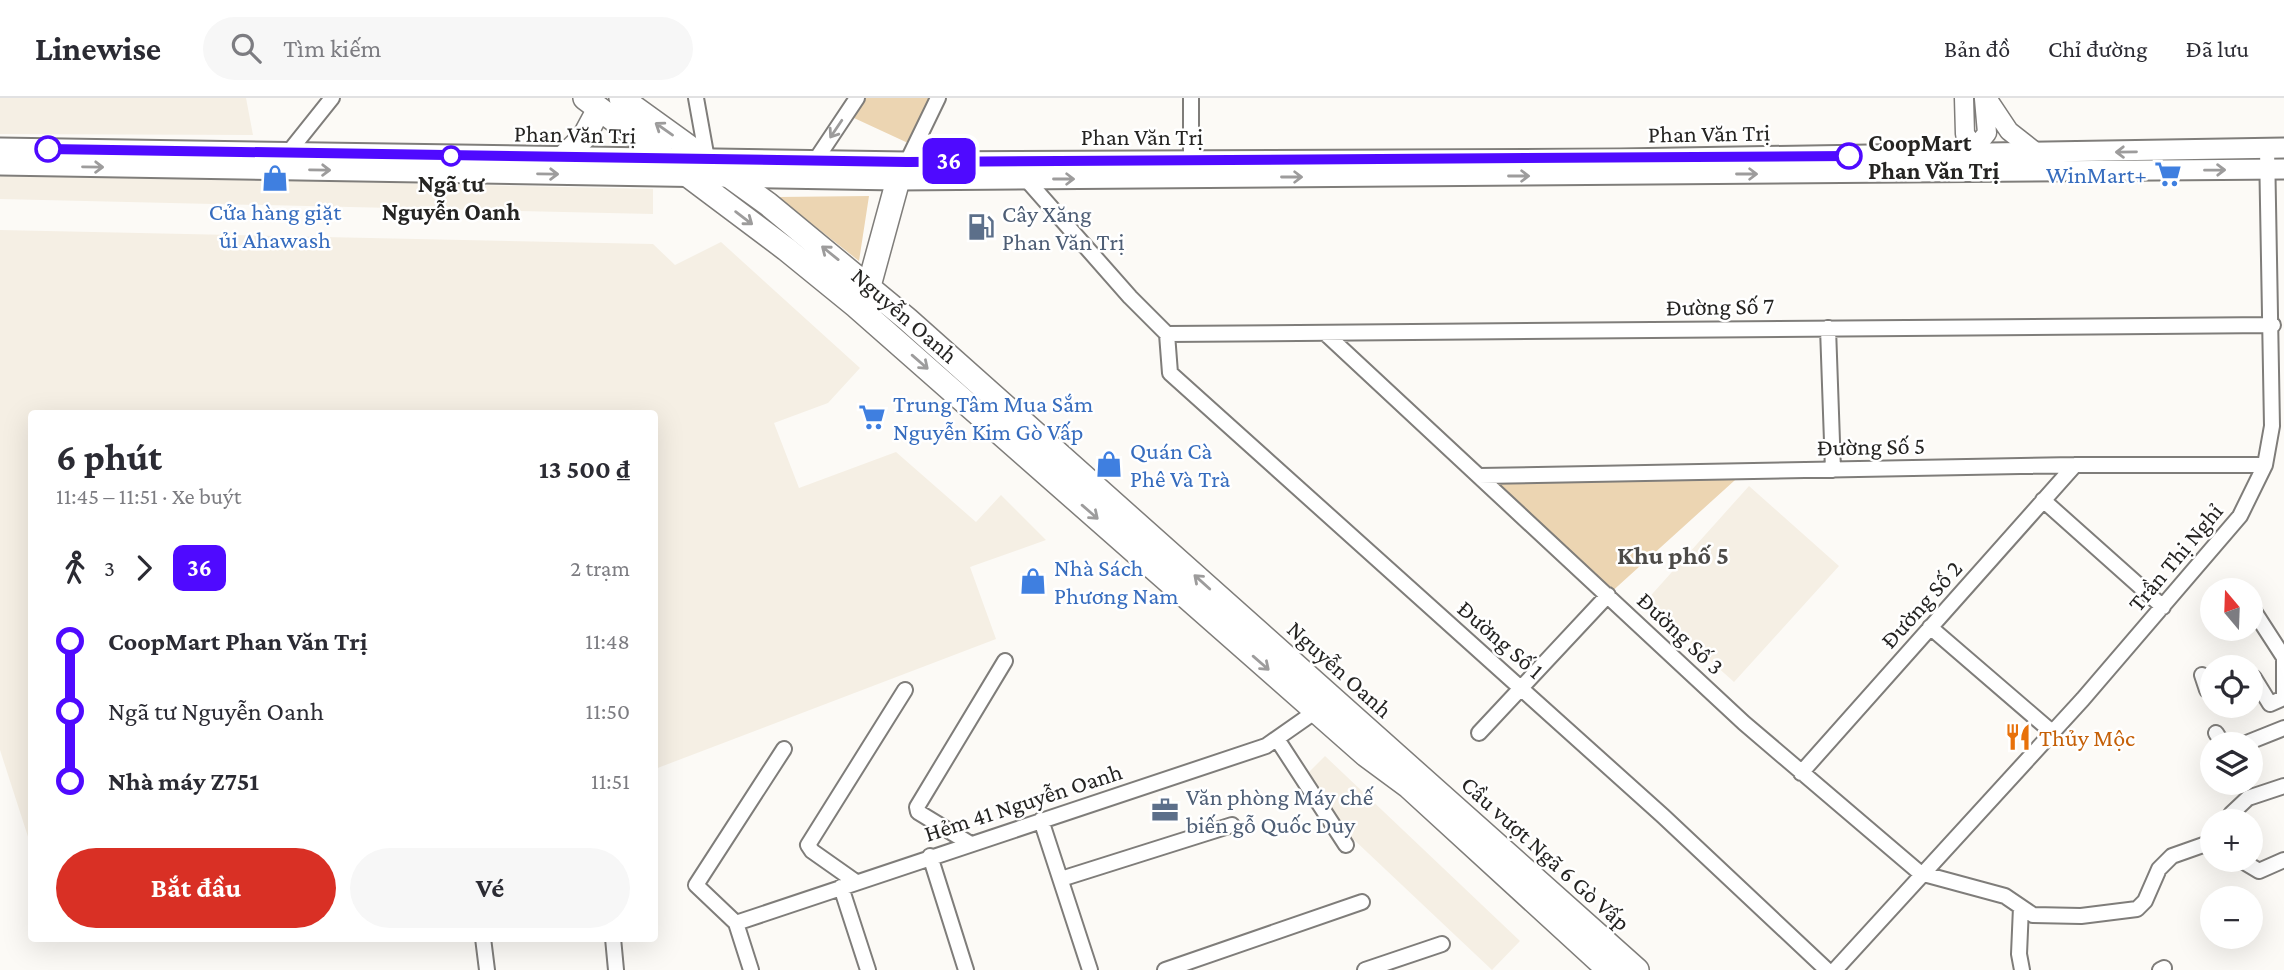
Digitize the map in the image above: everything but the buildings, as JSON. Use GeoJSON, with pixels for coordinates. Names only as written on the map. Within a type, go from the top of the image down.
{"type":"FeatureCollection","features":[{"type":"Feature","properties":{"kind":"main road","name":"Nguyễn Oanh"},"geometry":{"type":"LineString","coordinates":[[621,98],[733,178],[869,286],[1374,748],[1414,781]]}},
{"type":"Feature","properties":{"kind":"main road","name":"Nguyễn Oanh"},"geometry":{"type":"LineString","coordinates":[[592,104],[856,306],[1316,711],[1374,748],[1424,767],[1651,970]]}},
{"type":"Feature","properties":{"kind":"main road"},"geometry":{"type":"LineString","coordinates":[[563,158],[584,137],[592,104]]}},
{"type":"Feature","properties":{"kind":"main road","name":"Phan Văn Trị"},"geometry":{"type":"LineString","coordinates":[[0,148],[283,162],[733,178],[903,171],[1975,158],[2276,170]]}},
{"type":"Feature","properties":{"kind":"main road","name":"Phan Văn Trị"},"geometry":{"type":"LineString","coordinates":[[1975,158],[2037,153],[2276,148]]}},
{"type":"Feature","properties":{"kind":"main road","name":"Phan Văn Trị"},"geometry":{"type":"LineString","coordinates":[[0,165],[563,158],[707,159],[815,161],[903,171],[1026,179],[1191,169]]}},
{"type":"Feature","properties":{"kind":"main road"},"geometry":{"type":"LineString","coordinates":[[869,286],[903,171]]}},
{"type":"Feature","properties":{"kind":"main road","name":"Nguyễn Oanh"},"geometry":{"type":"LineString","coordinates":[[1374,748],[1397,798],[1588,970]]}},
{"type":"Feature","properties":{"kind":"main road","name":"Cầu vượt Ngã 6 Gò Vấp"},"geometry":{"type":"LineString","coordinates":[[1414,781],[1609,970]]}},
{"type":"Feature","properties":{"kind":"main road","name":"Cầu vượt Ngã 6 Gò Vấp"},"geometry":{"type":"LineString","coordinates":[[1414,781],[1637,970]]}},
{"type":"Feature","properties":{"kind":"street"},"geometry":{"type":"LineString","coordinates":[[283,162],[332,98]]}},
{"type":"Feature","properties":{"kind":"street"},"geometry":{"type":"LineString","coordinates":[[696,98],[707,159]]}},
{"type":"Feature","properties":{"kind":"street"},"geometry":{"type":"LineString","coordinates":[[815,161],[857,98]]}},
{"type":"Feature","properties":{"kind":"street"},"geometry":{"type":"LineString","coordinates":[[903,171],[938,98]]}},
{"type":"Feature","properties":{"kind":"street"},"geometry":{"type":"LineString","coordinates":[[1191,98],[1191,169]]}},
{"type":"Feature","properties":{"kind":"street"},"geometry":{"type":"LineString","coordinates":[[1964,98],[1965,134],[1975,158]]}},
{"type":"Feature","properties":{"kind":"street"},"geometry":{"type":"LineString","coordinates":[[1975,158],[1987,133],[1986,98]]}},
{"type":"Feature","properties":{"kind":"street"},"geometry":{"type":"LineString","coordinates":[[1986,98],[2009,131],[2037,153]]}},
{"type":"Feature","properties":{"kind":"street","name":"Trần Thị Nghỉ"},"geometry":{"type":"LineString","coordinates":[[1835,970],[1920,873],[2052,732],[2240,516],[2265,465],[2272,426],[2273,325],[2277,277],[2276,148]]}},
{"type":"Feature","properties":{"kind":"street"},"geometry":{"type":"LineString","coordinates":[[1026,179],[1130,298],[1167,334]]}},
{"type":"Feature","properties":{"kind":"street","name":"Đường Số 7"},"geometry":{"type":"LineString","coordinates":[[1167,334],[2273,325]]}},
{"type":"Feature","properties":{"kind":"street"},"geometry":{"type":"LineString","coordinates":[[1828,328],[1833,470]]}},
{"type":"Feature","properties":{"kind":"street","name":"Đường Số 1"},"geometry":{"type":"LineString","coordinates":[[1167,334],[1170,373],[1521,686],[1827,970]]}},
{"type":"Feature","properties":{"kind":"street","name":"Đường Số 3"},"geometry":{"type":"LineString","coordinates":[[1325,334],[1801,773],[1920,873]]}},
{"type":"Feature","properties":{"kind":"street","name":"Đường Số 5"},"geometry":{"type":"LineString","coordinates":[[1479,476],[2075,465],[2265,465]]}},
{"type":"Feature","properties":{"kind":"street","name":"Đường Số 2"},"geometry":{"type":"LineString","coordinates":[[1801,773],[2075,465]]}},
{"type":"Feature","properties":{"kind":"street"},"geometry":{"type":"LineString","coordinates":[[2043,500],[2163,607]]}},
{"type":"Feature","properties":{"kind":"street"},"geometry":{"type":"LineString","coordinates":[[1479,733],[1608,595]]}},
{"type":"Feature","properties":{"kind":"street"},"geometry":{"type":"LineString","coordinates":[[2263,625],[2283,654],[2284,698],[2270,704],[2263,693]]}},
{"type":"Feature","properties":{"kind":"street"},"geometry":{"type":"LineString","coordinates":[[1930,627],[2052,732]]}},
{"type":"Feature","properties":{"kind":"street"},"geometry":{"type":"LineString","coordinates":[[969,843],[918,812],[917,807],[1006,661]]}},
{"type":"Feature","properties":{"kind":"street"},"geometry":{"type":"LineString","coordinates":[[856,882],[811,851],[808,845],[905,690]]}},
{"type":"Feature","properties":{"kind":"street","name":"Hẻm 41 Nguyễn Oanh"},"geometry":{"type":"LineString","coordinates":[[736,923],[1266,746],[1316,711]]}},
{"type":"Feature","properties":{"kind":"street"},"geometry":{"type":"LineString","coordinates":[[2263,736],[2284,728]]}},
{"type":"Feature","properties":{"kind":"street"},"geometry":{"type":"LineString","coordinates":[[1277,739],[1346,845]]}},
{"type":"Feature","properties":{"kind":"street"},"geometry":{"type":"LineString","coordinates":[[751,970],[736,923],[696,885],[784,749]]}},
{"type":"Feature","properties":{"kind":"street"},"geometry":{"type":"LineString","coordinates":[[2236,809],[2248,798],[2284,786]]}},
{"type":"Feature","properties":{"kind":"street"},"geometry":{"type":"LineString","coordinates":[[1041,820],[1090,970]]}},
{"type":"Feature","properties":{"kind":"street"},"geometry":{"type":"LineString","coordinates":[[1061,879],[1232,825]]}},
{"type":"Feature","properties":{"kind":"street"},"geometry":{"type":"LineString","coordinates":[[1920,873],[2005,896],[2033,915],[2081,916],[2137,909],[2145,901],[2160,869],[2172,856],[2200,846]]}},
{"type":"Feature","properties":{"kind":"street"},"geometry":{"type":"LineString","coordinates":[[930,856],[966,970]]}},
{"type":"Feature","properties":{"kind":"street"},"geometry":{"type":"LineString","coordinates":[[2263,869],[2284,860]]}},
{"type":"Feature","properties":{"kind":"street"},"geometry":{"type":"LineString","coordinates":[[841,887],[868,970]]}},
{"type":"Feature","properties":{"kind":"street"},"geometry":{"type":"LineString","coordinates":[[1165,970],[1362,902]]}},
{"type":"Feature","properties":{"kind":"street"},"geometry":{"type":"LineString","coordinates":[[2021,907],[2019,954],[2022,970]]}},
{"type":"Feature","properties":{"kind":"street"},"geometry":{"type":"LineString","coordinates":[[483,942],[486,970]]}},
{"type":"Feature","properties":{"kind":"street"},"geometry":{"type":"LineString","coordinates":[[613,942],[616,970]]}},
{"type":"Feature","properties":{"kind":"street"},"geometry":{"type":"LineString","coordinates":[[1365,970],[1442,944]]}},
{"type":"Feature","properties":{"kind":"shaded area"},"geometry":{"type":"Polygon","coordinates":[[[0,98],[246,98],[253,135],[0,134],[0,98]]]}},
{"type":"Feature","properties":{"kind":"shaded area"},"geometry":{"type":"Polygon","coordinates":[[[866,98],[931,98],[908,143],[854,118],[866,98]]]}},
{"type":"Feature","properties":{"kind":"shaded area"},"geometry":{"type":"Polygon","coordinates":[[[0,174],[653,189],[653,214],[0,199],[0,174]]]}},
{"type":"Feature","properties":{"kind":"shaded area"},"geometry":{"type":"Polygon","coordinates":[[[869,196],[859,261],[778,197],[869,196]]]}},
{"type":"Feature","properties":{"kind":"shaded area"},"geometry":{"type":"Polygon","coordinates":[[[0,230],[653,244],[675,265],[721,242],[860,368],[828,403],[774,423],[799,488],[896,452],[976,522],[1001,495],[1046,540],[970,567],[996,639],[658,768],[658,410],[28,410],[28,837],[0,750],[0,230]]]}},
{"type":"Feature","properties":{"kind":"shaded area"},"geometry":{"type":"Polygon","coordinates":[[[1745,471],[1608,595],[1479,476],[1745,471]]]}},
{"type":"Feature","properties":{"kind":"shaded area"},"geometry":{"type":"Polygon","coordinates":[[[1749,486],[1839,566],[1734,682],[1645,602],[1749,486]]]}},
{"type":"Feature","properties":{"kind":"shaded area"},"geometry":{"type":"Polygon","coordinates":[[[1325,756],[1520,941],[1492,970],[1296,785],[1325,756]]]}},
{"type":"Feature","properties":{"kind":"bus line","name":"36"},"geometry":{"type":"LineString","coordinates":[[48,149],[629,160],[907,162],[1849,156]]}},
{"type":"Feature","properties":{"kind":"place","name":"Ngã tư Nguyễn Oanh"},"geometry":{"type":"Point","coordinates":[451,156]}},
{"type":"Feature","properties":{"kind":"place","name":"CoopMart Phan Văn Trị"},"geometry":{"type":"Point","coordinates":[1849,156]}},
{"type":"Feature","properties":{"kind":"place","name":"WinMart+"},"geometry":{"type":"Point","coordinates":[2168,174]}},
{"type":"Feature","properties":{"kind":"place","name":"Cửa hàng giặt ủi Ahawash"},"geometry":{"type":"Point","coordinates":[275,178]}},
{"type":"Feature","properties":{"kind":"place","name":"Cây Xăng Phan Văn Trị"},"geometry":{"type":"Point","coordinates":[981,227]}},
{"type":"Feature","properties":{"kind":"place","name":"Trung Tâm Mua Sắm Nguyễn Kim Gò Vấp"},"geometry":{"type":"Point","coordinates":[872,417]}},
{"type":"Feature","properties":{"kind":"place","name":"Quán Cà Phê Và Trà"},"geometry":{"type":"Point","coordinates":[1109,464]}},
{"type":"Feature","properties":{"kind":"place","name":"Nhà Sách Phương Nam"},"geometry":{"type":"Point","coordinates":[1033,581]}},
{"type":"Feature","properties":{"kind":"place","name":"Thủy Mộc"},"geometry":{"type":"Point","coordinates":[2018,737]}},
{"type":"Feature","properties":{"kind":"place","name":"Văn phòng Máy chế biến gỗ Quốc Duy"},"geometry":{"type":"Point","coordinates":[1165,810]}},
{"type":"Feature","properties":{"kind":"district","name":"Khu phố 5"},"geometry":{"type":"Point","coordinates":[1673,555]}}]}
